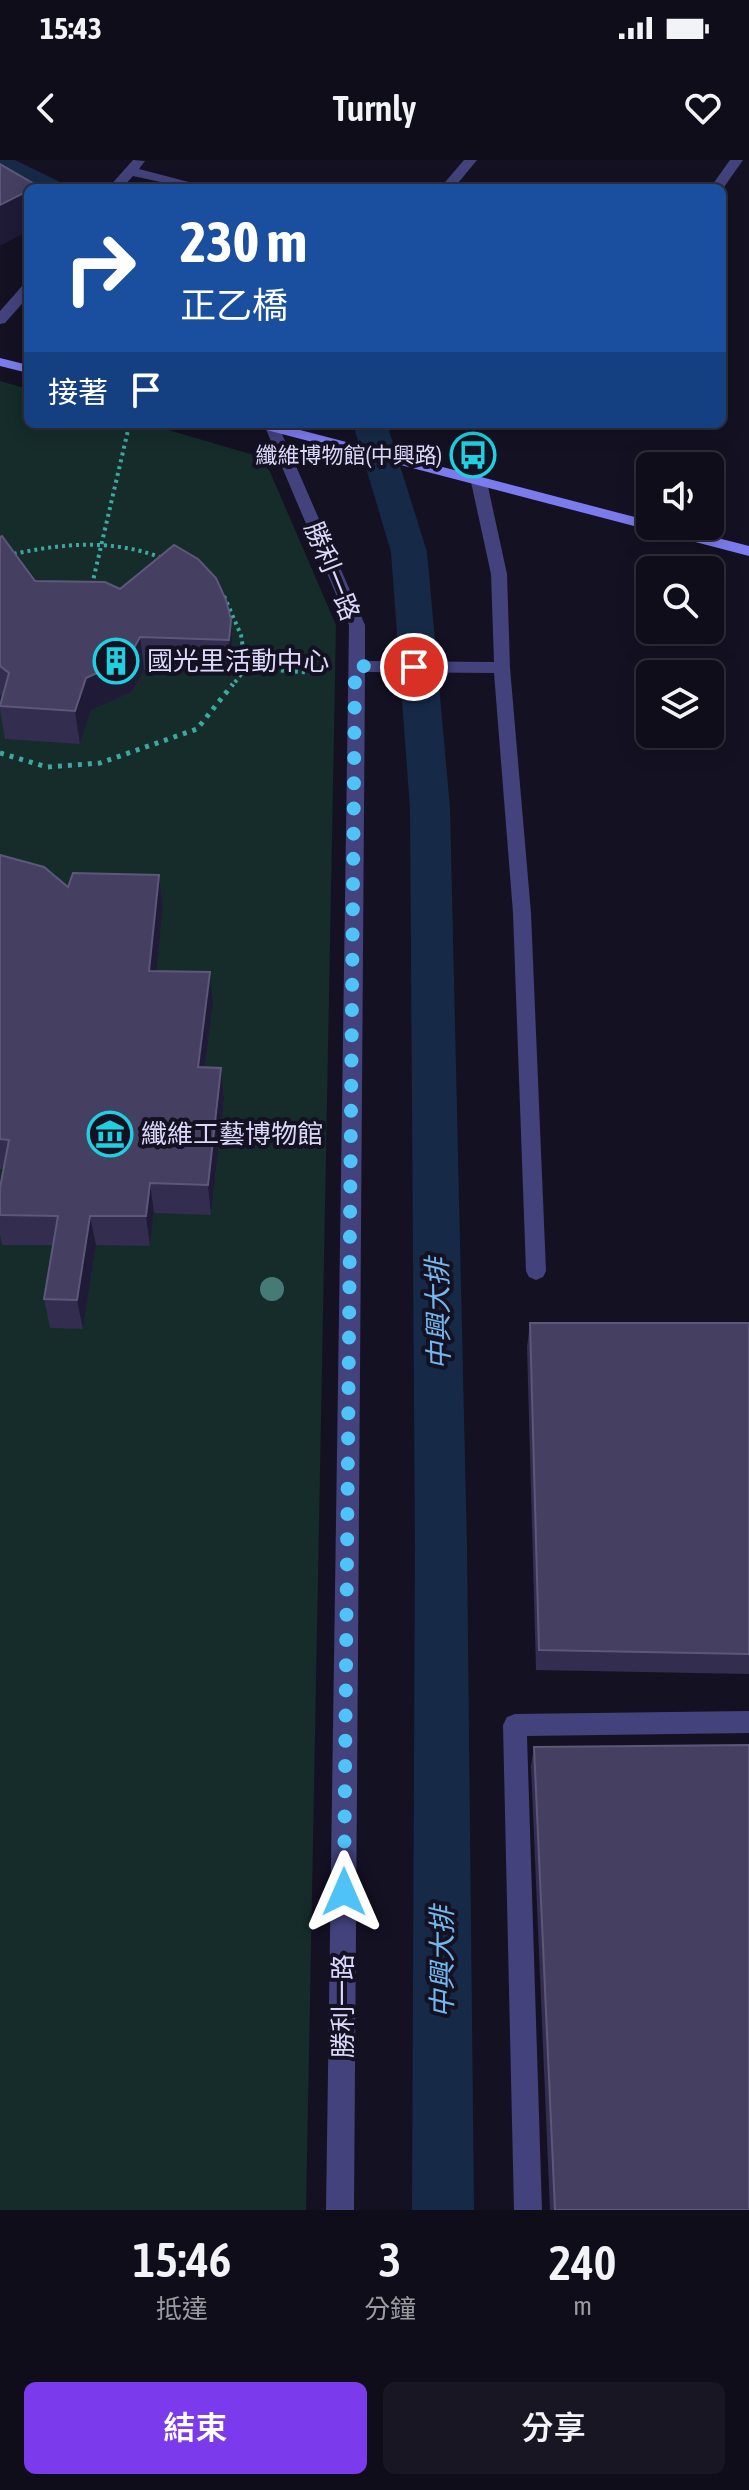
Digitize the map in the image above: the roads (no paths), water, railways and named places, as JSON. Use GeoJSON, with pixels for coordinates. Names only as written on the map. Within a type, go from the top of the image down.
{"type":"FeatureCollection","features":[{"type":"Feature","properties":{"kind":"street"},"geometry":{"type":"LineString","coordinates":[[450,184],[471,160]]}},
{"type":"Feature","properties":{"kind":"street"},"geometry":{"type":"LineString","coordinates":[[720,184],[737,160]]}},
{"type":"Feature","properties":{"kind":"street"},"geometry":{"type":"LineString","coordinates":[[118,184],[135,165],[193,184]]}},
{"type":"Feature","properties":{"kind":"street"},"geometry":{"type":"LineString","coordinates":[[0,320],[24,293]]}},
{"type":"Feature","properties":{"kind":"street"},"geometry":{"type":"LineString","coordinates":[[0,362],[24,368]]}},
{"type":"Feature","properties":{"kind":"street","name":"勝利一路"},"geometry":{"type":"LineString","coordinates":[[267,428],[357,625],[340,2210]]}},
{"type":"Feature","properties":{"kind":"street"},"geometry":{"type":"LineString","coordinates":[[277,428],[636,522]]}},
{"type":"Feature","properties":{"kind":"street"},"geometry":{"type":"LineString","coordinates":[[479,482],[499,574],[502,668],[522,913],[536,1271]]}},
{"type":"Feature","properties":{"kind":"street"},"geometry":{"type":"LineString","coordinates":[[706,540],[749,551]]}},
{"type":"Feature","properties":{"kind":"street"},"geometry":{"type":"LineString","coordinates":[[355,666],[502,668]]}},
{"type":"Feature","properties":{"kind":"street"},"geometry":{"type":"LineString","coordinates":[[528,2210],[515,1725],[749,1722]]}},
{"type":"Feature","properties":{"kind":"waterway","name":"中興大排"},"geometry":{"type":"LineString","coordinates":[[0,164],[41,184]]}},
{"type":"Feature","properties":{"kind":"waterway","name":"中興大排"},"geometry":{"type":"LineString","coordinates":[[371,428],[409,552],[430,808],[441,1548],[443,2210]]}},
{"type":"Feature","properties":{"kind":"place","name":"纖維博物館(中興路)"},"geometry":{"type":"Point","coordinates":[473,455]}},
{"type":"Feature","properties":{"kind":"place","name":"國光里活動中心"},"geometry":{"type":"Point","coordinates":[116,661]}},
{"type":"Feature","properties":{"kind":"place","name":"纖維工藝博物館"},"geometry":{"type":"Point","coordinates":[110,1134]}}]}
